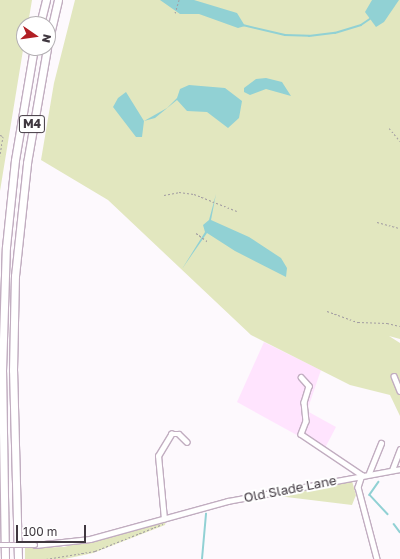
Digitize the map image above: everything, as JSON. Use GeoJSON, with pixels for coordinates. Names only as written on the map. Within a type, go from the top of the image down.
{"type":"FeatureCollection","features":[{"type":"Feature","properties":{"kind":"highway"},"geometry":{"type":"LineString","coordinates":[[42,16],[46,0]]}},
{"type":"Feature","properties":{"kind":"highway"},"geometry":{"type":"LineString","coordinates":[[54,16],[58,0]]}},
{"type":"Feature","properties":{"kind":"highway","name":"M4"},"geometry":{"type":"LineString","coordinates":[[5,559],[2,371],[5,255],[14,160],[33,56]]}},
{"type":"Feature","properties":{"kind":"highway","name":"M4"},"geometry":{"type":"LineString","coordinates":[[18,559],[13,370],[16,276],[27,162],[46,56]]}},
{"type":"Feature","properties":{"kind":"street"},"geometry":{"type":"LineString","coordinates":[[394,376],[400,391]]}},
{"type":"Feature","properties":{"kind":"street"},"geometry":{"type":"LineString","coordinates":[[301,377],[309,386],[304,402],[306,421],[301,434],[362,475],[358,488],[377,559]]}},
{"type":"Feature","properties":{"kind":"street"},"geometry":{"type":"LineString","coordinates":[[164,519],[158,456],[171,434],[179,434],[188,442]]}},
{"type":"Feature","properties":{"kind":"street"},"geometry":{"type":"LineString","coordinates":[[369,473],[381,443]]}},
{"type":"Feature","properties":{"kind":"street"},"geometry":{"type":"LineString","coordinates":[[392,470],[400,449]]}},
{"type":"Feature","properties":{"kind":"street","name":"Old Slade Lane"},"geometry":{"type":"LineString","coordinates":[[0,545],[35,545],[90,540],[228,501],[369,473],[400,469]]}},
{"type":"Feature","properties":{"kind":"path"},"geometry":{"type":"LineString","coordinates":[[175,13],[179,0]]}},
{"type":"Feature","properties":{"kind":"path"},"geometry":{"type":"LineString","coordinates":[[389,128],[400,141]]}},
{"type":"Feature","properties":{"kind":"path"},"geometry":{"type":"LineString","coordinates":[[0,135],[3,136],[0,156]]}},
{"type":"Feature","properties":{"kind":"path"},"geometry":{"type":"LineString","coordinates":[[164,195],[179,192],[194,194],[237,211]]}},
{"type":"Feature","properties":{"kind":"path"},"geometry":{"type":"LineString","coordinates":[[377,222],[400,228]]}},
{"type":"Feature","properties":{"kind":"path"},"geometry":{"type":"LineString","coordinates":[[196,233],[207,241]]}},
{"type":"Feature","properties":{"kind":"path"},"geometry":{"type":"LineString","coordinates":[[326,311],[358,322],[387,323],[400,326]]}},
{"type":"Feature","properties":{"kind":"path"},"geometry":{"type":"LineString","coordinates":[[46,559],[95,551],[163,524],[164,519]]}},
{"type":"Feature","properties":{"kind":"shaded area"},"geometry":{"type":"Polygon","coordinates":[[[264,342],[321,370],[307,411],[336,427],[324,450],[237,402],[264,342]]]}},
{"type":"Feature","properties":{"kind":"green space"},"geometry":{"type":"Polygon","coordinates":[[[0,0],[32,0],[29,16],[16,16],[16,56],[22,56],[0,191],[0,0]]]}},
{"type":"Feature","properties":{"kind":"green space"},"geometry":{"type":"Polygon","coordinates":[[[75,0],[400,0],[400,339],[389,336],[400,343],[400,416],[390,395],[350,385],[251,335],[108,200],[41,160],[54,83],[75,0]]]}},
{"type":"Feature","properties":{"kind":"green space"},"geometry":{"type":"Polygon","coordinates":[[[348,480],[352,481],[356,495],[352,505],[278,496],[348,480]]]}},
{"type":"Feature","properties":{"kind":"green space"},"geometry":{"type":"Polygon","coordinates":[[[166,521],[165,525],[93,553],[65,559],[25,559],[25,548],[64,547],[166,521]]]}},
{"type":"Feature","properties":{"kind":"water"},"geometry":{"type":"Polygon","coordinates":[[[160,0],[194,0],[237,13],[245,26],[238,28],[199,14],[180,14],[160,0]]]}},
{"type":"Feature","properties":{"kind":"water"},"geometry":{"type":"Polygon","coordinates":[[[372,0],[399,0],[384,22],[376,27],[365,12],[372,0]]]}},
{"type":"Feature","properties":{"kind":"water"},"geometry":{"type":"Polygon","coordinates":[[[266,78],[282,82],[291,96],[266,89],[250,95],[244,92],[244,88],[256,79],[266,78]]]}},
{"type":"Feature","properties":{"kind":"water"},"geometry":{"type":"Polygon","coordinates":[[[189,85],[225,88],[242,101],[239,118],[228,128],[207,112],[187,111],[177,100],[155,118],[144,121],[167,108],[177,98],[180,89],[189,85]]]}},
{"type":"Feature","properties":{"kind":"water"},"geometry":{"type":"Polygon","coordinates":[[[126,92],[144,121],[142,137],[136,137],[113,107],[118,98],[126,92]]]}},
{"type":"Feature","properties":{"kind":"water"},"geometry":{"type":"Polygon","coordinates":[[[216,194],[211,220],[249,237],[281,258],[287,268],[286,277],[235,251],[207,233],[182,269],[205,232],[203,225],[209,220],[216,194]]]}},
{"type":"Feature","properties":{"kind":"waterway"},"geometry":{"type":"LineString","coordinates":[[243,25],[285,35],[309,36],[335,33],[361,25],[370,19]]}},
{"type":"Feature","properties":{"kind":"waterway"},"geometry":{"type":"LineString","coordinates":[[379,482],[370,495],[388,514]]}},
{"type":"Feature","properties":{"kind":"waterway"},"geometry":{"type":"LineString","coordinates":[[202,559],[206,514]]}},
{"type":"Feature","properties":{"kind":"waterway"},"geometry":{"type":"LineString","coordinates":[[394,524],[400,532]]}}]}
